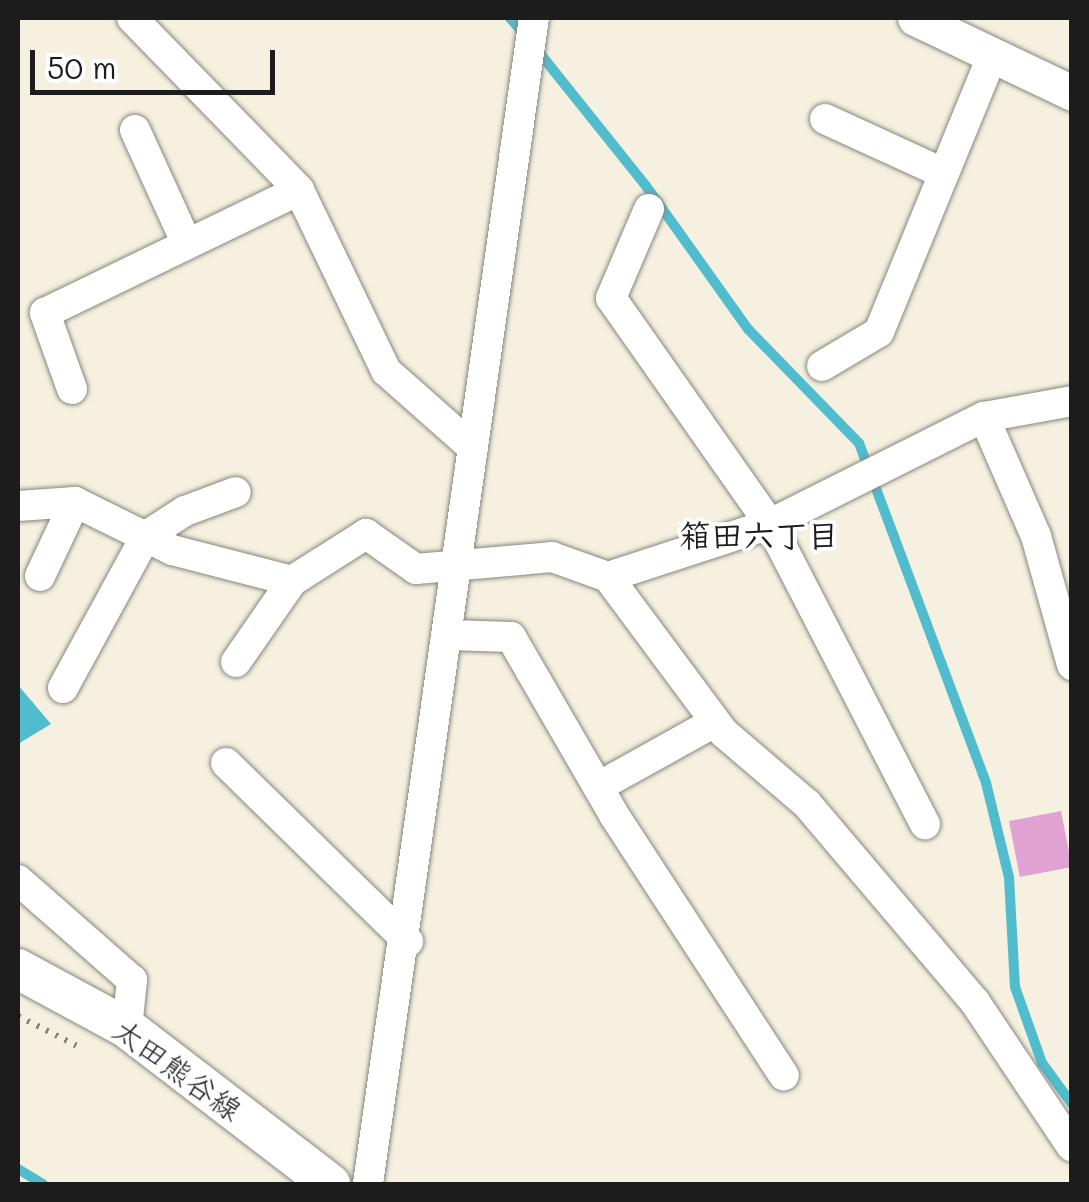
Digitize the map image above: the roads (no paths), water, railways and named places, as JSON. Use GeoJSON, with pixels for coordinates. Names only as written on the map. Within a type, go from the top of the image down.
{"type":"FeatureCollection","features":[{"type":"Feature","properties":{"kind":"main road","name":"太田熊谷線"},"geometry":{"type":"LineString","coordinates":[[18,968],[127,1028],[330,1184]]}},
{"type":"Feature","properties":{"kind":"street"},"geometry":{"type":"LineString","coordinates":[[132,18],[300,190],[386,371],[473,448]]}},
{"type":"Feature","properties":{"kind":"street"},"geometry":{"type":"LineString","coordinates":[[368,1184],[408,941],[534,18]]}},
{"type":"Feature","properties":{"kind":"street"},"geometry":{"type":"LineString","coordinates":[[936,22],[992,56],[1072,93]]}},
{"type":"Feature","properties":{"kind":"street"},"geometry":{"type":"LineString","coordinates":[[822,366],[879,332],[992,56]]}},
{"type":"Feature","properties":{"kind":"street"},"geometry":{"type":"LineString","coordinates":[[826,119],[944,173]]}},
{"type":"Feature","properties":{"kind":"street"},"geometry":{"type":"LineString","coordinates":[[135,130],[187,244]]}},
{"type":"Feature","properties":{"kind":"street"},"geometry":{"type":"LineString","coordinates":[[72,389],[45,313],[300,190]]}},
{"type":"Feature","properties":{"kind":"street"},"geometry":{"type":"LineString","coordinates":[[650,209],[611,298],[770,524],[926,824]]}},
{"type":"Feature","properties":{"kind":"street"},"geometry":{"type":"LineString","coordinates":[[608,577],[770,524],[984,418],[1072,400]]}},
{"type":"Feature","properties":{"kind":"street"},"geometry":{"type":"LineString","coordinates":[[984,418],[1036,536],[1072,664]]}},
{"type":"Feature","properties":{"kind":"street"},"geometry":{"type":"LineString","coordinates":[[62,688],[146,536],[185,511],[236,492]]}},
{"type":"Feature","properties":{"kind":"street"},"geometry":{"type":"LineString","coordinates":[[18,506],[75,502],[172,550],[292,580]]}},
{"type":"Feature","properties":{"kind":"street"},"geometry":{"type":"LineString","coordinates":[[40,576],[75,502]]}},
{"type":"Feature","properties":{"kind":"street"},"geometry":{"type":"LineString","coordinates":[[236,662],[292,580],[366,534],[416,569],[552,557],[608,577],[716,722],[808,804],[975,1002],[1072,1147]]}},
{"type":"Feature","properties":{"kind":"street"},"geometry":{"type":"LineString","coordinates":[[449,636],[511,637],[598,787],[784,1076]]}},
{"type":"Feature","properties":{"kind":"street"},"geometry":{"type":"LineString","coordinates":[[598,787],[716,722]]}},
{"type":"Feature","properties":{"kind":"street"},"geometry":{"type":"LineString","coordinates":[[226,763],[408,941]]}},
{"type":"Feature","properties":{"kind":"street"},"geometry":{"type":"LineString","coordinates":[[18,880],[132,980],[127,1028]]}},
{"type":"Feature","properties":{"kind":"water"},"geometry":{"type":"Polygon","coordinates":[[[18,685],[51,724],[18,744],[18,685]]]}},
{"type":"Feature","properties":{"kind":"waterway"},"geometry":{"type":"LineString","coordinates":[[510,18],[524,34]]}},
{"type":"Feature","properties":{"kind":"waterway"},"geometry":{"type":"LineString","coordinates":[[538,51],[646,186],[748,329],[859,443],[986,783],[1009,877],[1015,987],[1042,1063],[1072,1104]]}},
{"type":"Feature","properties":{"kind":"waterway"},"geometry":{"type":"LineString","coordinates":[[18,1169],[43,1184]]}},
{"type":"Feature","properties":{"kind":"district","name":"箱田六丁目"},"geometry":{"type":"Point","coordinates":[759,534]}}]}
